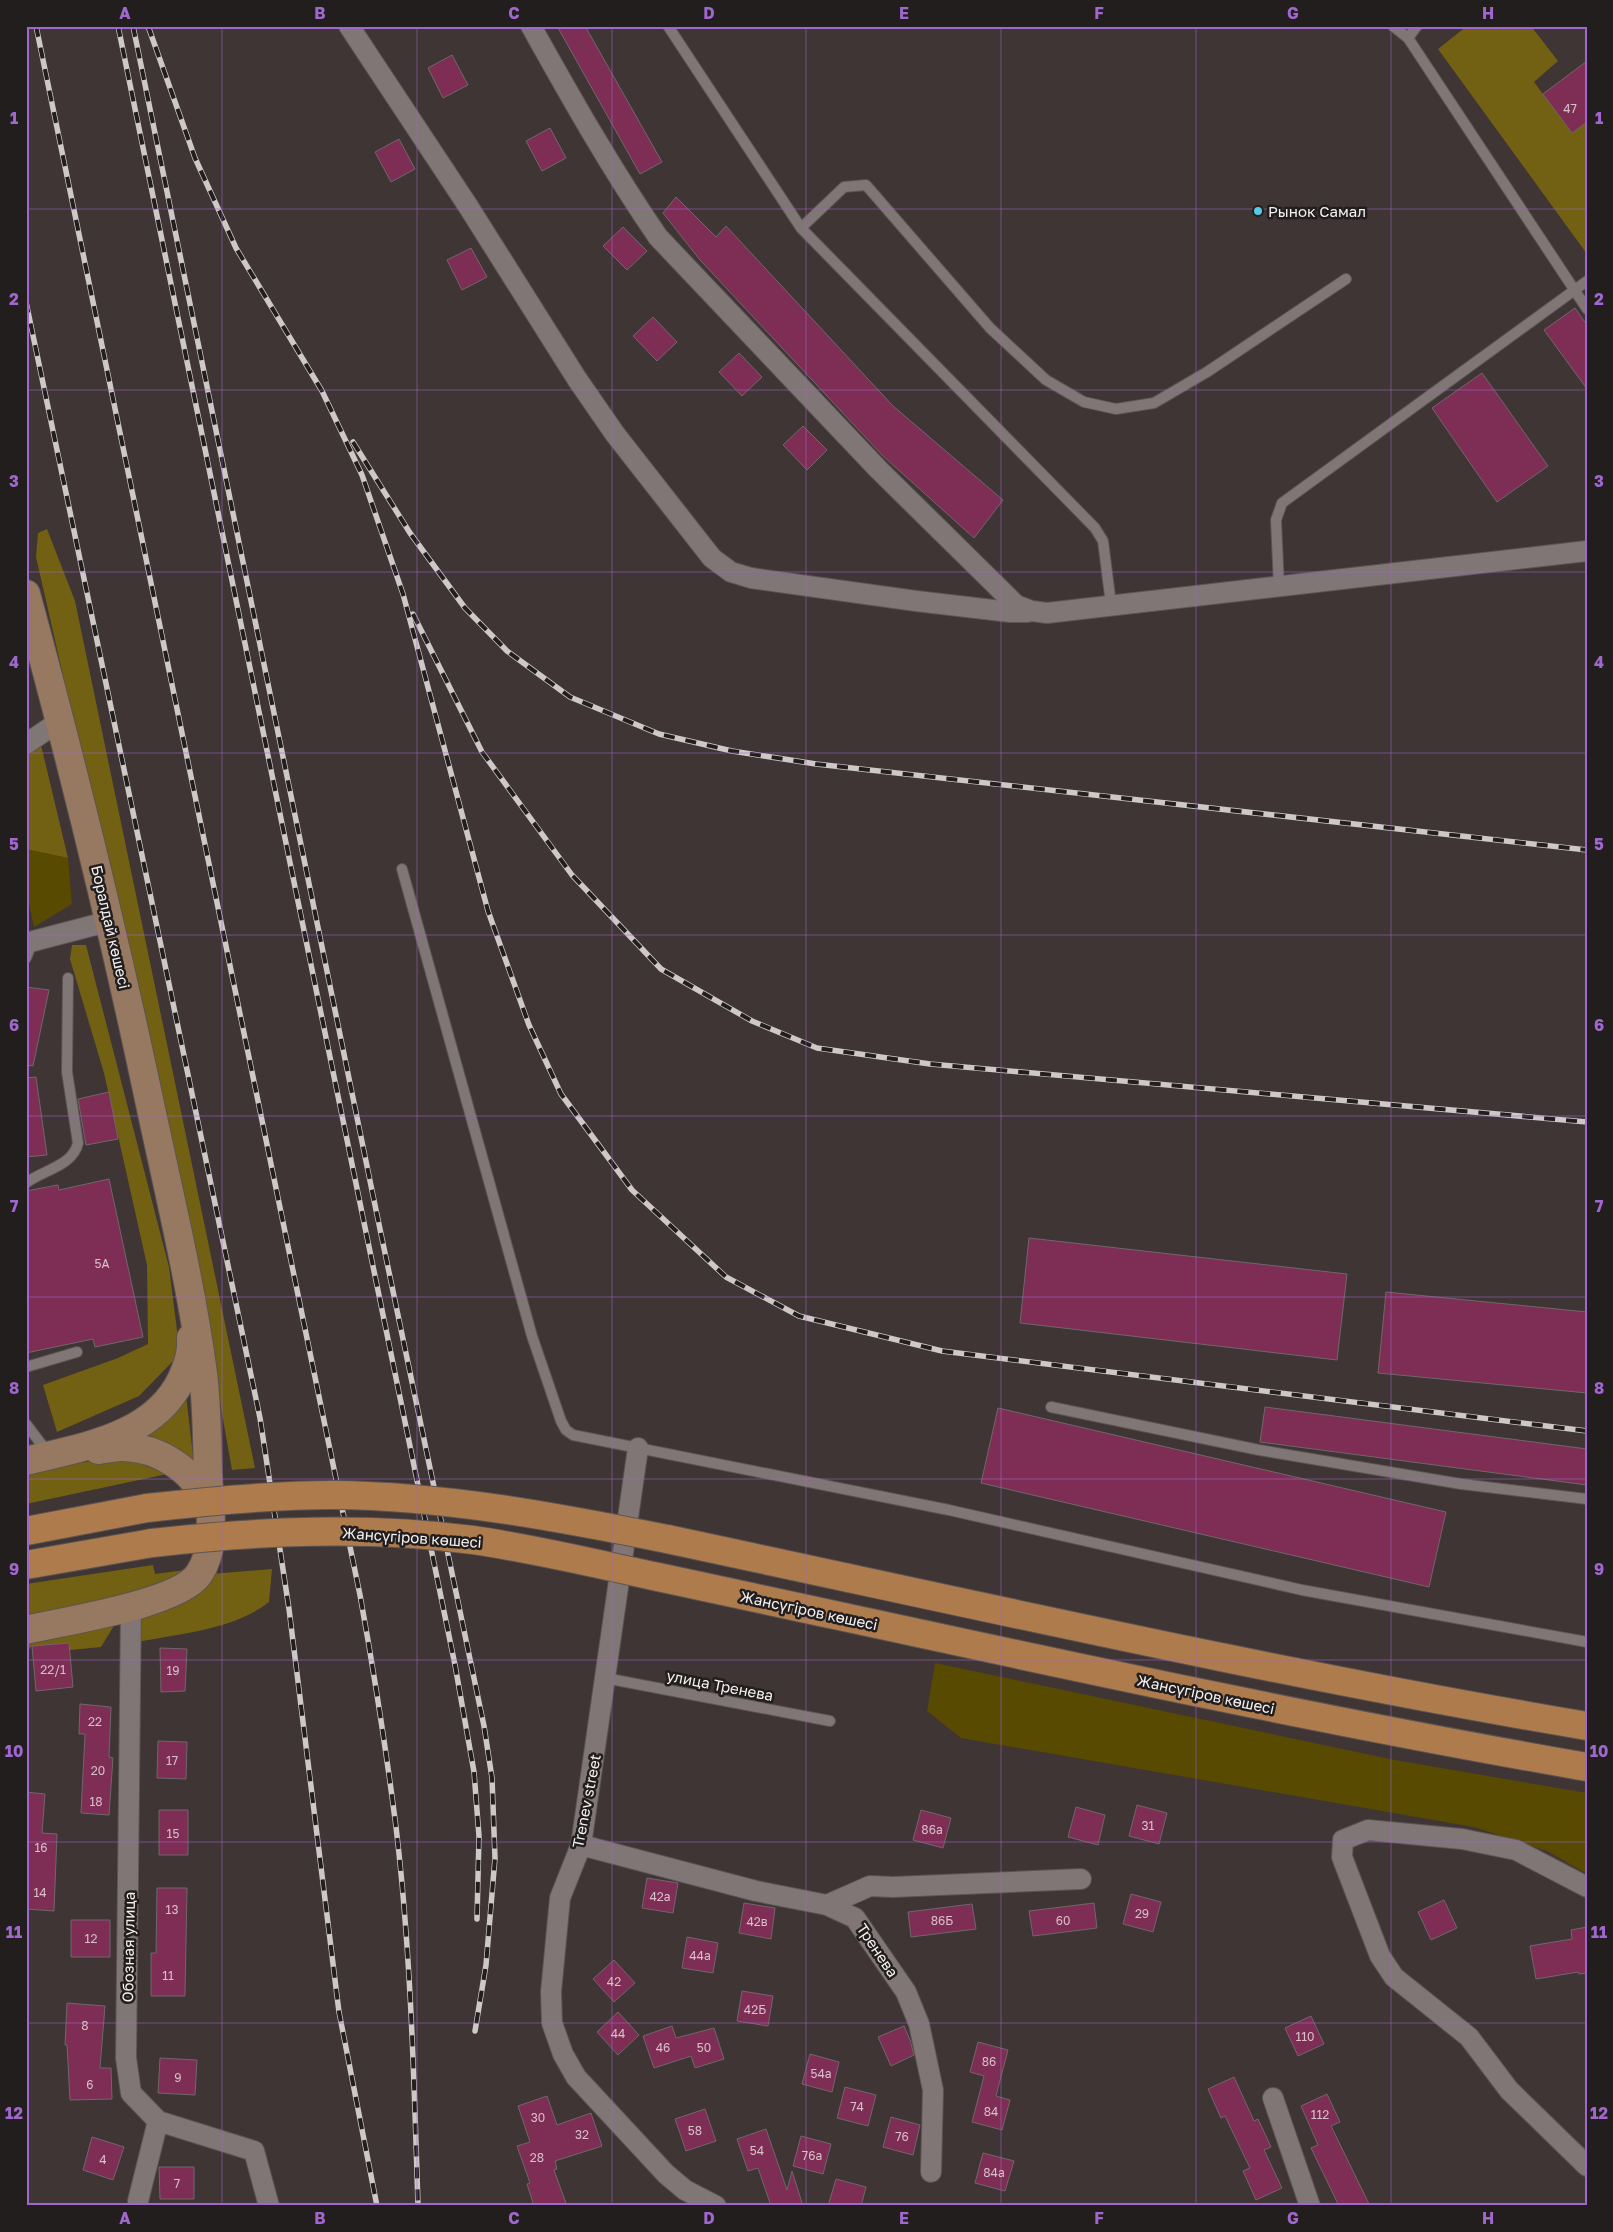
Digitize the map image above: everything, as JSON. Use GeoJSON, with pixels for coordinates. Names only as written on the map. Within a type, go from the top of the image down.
{"type":"FeatureCollection","features":[{"type":"Feature","properties":{"kind":"main road","name":"Боралдай көшесі"},"geometry":{"type":"LineString","coordinates":[[26,594],[60,720],[110,922],[184,1262]]}},
{"type":"Feature","properties":{"kind":"main road"},"geometry":{"type":"LineString","coordinates":[[38,1458],[122,1434],[158,1412],[169,1400],[186,1370],[192,1350],[184,1262]]}},
{"type":"Feature","properties":{"kind":"main road"},"geometry":{"type":"LineString","coordinates":[[26,1630],[174,1593],[193,1582],[200,1573],[208,1552],[210,1515],[203,1378],[184,1262]]}},
{"type":"Feature","properties":{"kind":"main road"},"geometry":{"type":"LineString","coordinates":[[38,1458],[122,1447],[158,1455],[179,1466],[201,1488],[210,1515]]}},
{"type":"Feature","properties":{"kind":"main road"},"geometry":{"type":"LineString","coordinates":[[26,1530],[147,1508],[265,1497],[380,1497],[459,1503],[531,1513],[667,1539],[1254,1663],[1463,1705],[1587,1726]]}},
{"type":"Feature","properties":{"kind":"main road","name":"Жансүгіров көшесі"},"geometry":{"type":"LineString","coordinates":[[26,1565],[152,1543],[262,1533],[339,1532],[421,1535],[509,1546],[1251,1704],[1424,1738],[1587,1767]]}},
{"type":"Feature","properties":{"kind":"street"},"geometry":{"type":"LineString","coordinates":[[349,26],[468,206],[577,379],[615,434],[712,558],[732,572],[751,578],[1010,612],[1032,611],[1046,613],[1111,604],[1279,587],[1587,551]]}},
{"type":"Feature","properties":{"kind":"street"},"geometry":{"type":"LineString","coordinates":[[531,26],[580,114],[634,202],[658,237],[879,470],[1016,605],[1032,611]]}},
{"type":"Feature","properties":{"kind":"street"},"geometry":{"type":"LineString","coordinates":[[26,744],[60,720]]}},
{"type":"Feature","properties":{"kind":"street"},"geometry":{"type":"LineString","coordinates":[[28,948],[110,922]]}},
{"type":"Feature","properties":{"kind":"street","name":"Trenev street"},"geometry":{"type":"LineString","coordinates":[[638,1448],[581,1845],[560,1898],[551,1992],[552,2023],[563,2054],[576,2077],[666,2174],[685,2190],[716,2206]]}},
{"type":"Feature","properties":{"kind":"street","name":"Обозная улица"},"geometry":{"type":"LineString","coordinates":[[131,1605],[126,2058],[131,2093],[158,2121],[254,2151],[269,2206]]}},
{"type":"Feature","properties":{"kind":"street"},"geometry":{"type":"LineString","coordinates":[[1587,1887],[1516,1850],[1462,1839],[1368,1830],[1343,1840],[1342,1857],[1380,1956],[1394,1977],[1468,2038],[1509,2090],[1587,2166]]}},
{"type":"Feature","properties":{"kind":"street","name":"Тренева"},"geometry":{"type":"LineString","coordinates":[[581,1845],[756,1892],[827,1905],[855,1918],[906,1992],[919,2024],[933,2090],[931,2172]]}},
{"type":"Feature","properties":{"kind":"street"},"geometry":{"type":"LineString","coordinates":[[827,1905],[870,1886],[893,1888],[1080,1879]]}},
{"type":"Feature","properties":{"kind":"street"},"geometry":{"type":"LineString","coordinates":[[1273,2098],[1310,2206]]}},
{"type":"Feature","properties":{"kind":"street"},"geometry":{"type":"LineString","coordinates":[[138,2201],[158,2121]]}},
{"type":"Feature","properties":{"kind":"lane"},"geometry":{"type":"LineString","coordinates":[[668,26],[801,228],[1095,528],[1103,541],[1111,604]]}},
{"type":"Feature","properties":{"kind":"lane"},"geometry":{"type":"LineString","coordinates":[[1393,26],[1408,38],[1587,309]]}},
{"type":"Feature","properties":{"kind":"lane"},"geometry":{"type":"LineString","coordinates":[[1408,38],[1417,26]]}},
{"type":"Feature","properties":{"kind":"lane"},"geometry":{"type":"LineString","coordinates":[[801,228],[844,186],[866,185],[990,328],[1046,380],[1084,402],[1116,410],[1154,403],[1207,372],[1346,279]]}},
{"type":"Feature","properties":{"kind":"lane"},"geometry":{"type":"LineString","coordinates":[[1279,587],[1276,520],[1282,503],[1587,281]]}},
{"type":"Feature","properties":{"kind":"lane"},"geometry":{"type":"LineString","coordinates":[[402,869],[530,1327],[561,1421],[566,1430],[573,1435],[948,1510],[1302,1590],[1587,1642]]}},
{"type":"Feature","properties":{"kind":"lane"},"geometry":{"type":"LineString","coordinates":[[26,1183],[68,1160],[76,1152],[78,1143],[67,1072],[68,978]]}},
{"type":"Feature","properties":{"kind":"lane"},"geometry":{"type":"LineString","coordinates":[[26,1368],[77,1352]]}},
{"type":"Feature","properties":{"kind":"lane"},"geometry":{"type":"LineString","coordinates":[[1051,1407],[1268,1452],[1462,1484],[1587,1499]]}},
{"type":"Feature","properties":{"kind":"lane"},"geometry":{"type":"LineString","coordinates":[[26,1424],[38,1458]]}},
{"type":"Feature","properties":{"kind":"lane","name":"улица Тренева"},"geometry":{"type":"LineString","coordinates":[[605,1678],[830,1721]]}},
{"type":"Feature","properties":{"kind":"shaded area"},"geometry":{"type":"Polygon","coordinates":[[[1467,26],[1531,26],[1558,61],[1534,82],[1572,133],[1587,122],[1587,254],[1438,49],[1467,26]]]}},
{"type":"Feature","properties":{"kind":"shaded area"},"geometry":{"type":"Polygon","coordinates":[[[47,529],[75,601],[255,1468],[232,1470],[189,1227],[36,557],[38,533],[47,529]]]}},
{"type":"Feature","properties":{"kind":"shaded area"},"geometry":{"type":"Polygon","coordinates":[[[41,745],[68,858],[26,849],[26,756],[41,745]]]}},
{"type":"Feature","properties":{"kind":"shaded area"},"geometry":{"type":"Polygon","coordinates":[[[26,849],[68,858],[72,904],[34,927],[26,889],[26,849]]]}},
{"type":"Feature","properties":{"kind":"shaded area"},"geometry":{"type":"Polygon","coordinates":[[[72,945],[86,945],[169,1267],[180,1354],[139,1396],[57,1432],[43,1385],[118,1358],[148,1344],[147,1265],[104,1073],[70,959],[72,945]]]}},
{"type":"Feature","properties":{"kind":"shaded area"},"geometry":{"type":"Polygon","coordinates":[[[186,1395],[194,1464],[136,1442],[186,1395]]]}},
{"type":"Feature","properties":{"kind":"shaded area"},"geometry":{"type":"Polygon","coordinates":[[[124,1457],[172,1473],[26,1504],[26,1470],[124,1457]]]}},
{"type":"Feature","properties":{"kind":"shaded area"},"geometry":{"type":"Polygon","coordinates":[[[153,1565],[155,1574],[193,1569],[151,1595],[26,1615],[26,1584],[153,1565]]]}},
{"type":"Feature","properties":{"kind":"shaded area"},"geometry":{"type":"Polygon","coordinates":[[[272,1569],[269,1602],[255,1611],[223,1625],[138,1642],[141,1612],[211,1574],[272,1569]]]}},
{"type":"Feature","properties":{"kind":"shaded area"},"geometry":{"type":"Polygon","coordinates":[[[120,1616],[101,1647],[70,1650],[69,1643],[32,1646],[26,1652],[26,1636],[120,1616]]]}},
{"type":"Feature","properties":{"kind":"shaded area"},"geometry":{"type":"Polygon","coordinates":[[[935,1663],[1395,1760],[1587,1793],[1587,1874],[1547,1851],[1474,1827],[961,1738],[927,1711],[935,1663]]]}},
{"type":"Feature","properties":{"kind":"building"},"geometry":{"type":"Polygon","coordinates":[[[557,26],[585,26],[662,162],[640,174],[557,26]]]}},
{"type":"Feature","properties":{"kind":"building"},"geometry":{"type":"Polygon","coordinates":[[[452,55],[468,85],[443,98],[428,68],[452,55]]]}},
{"type":"Feature","properties":{"kind":"building"},"geometry":{"type":"Polygon","coordinates":[[[1587,61],[1587,122],[1572,133],[1543,94],[1587,61]]]}},
{"type":"Feature","properties":{"kind":"building"},"geometry":{"type":"Polygon","coordinates":[[[550,128],[566,158],[542,171],[526,141],[550,128]]]}},
{"type":"Feature","properties":{"kind":"building"},"geometry":{"type":"Polygon","coordinates":[[[399,139],[415,169],[391,182],[375,152],[399,139]]]}},
{"type":"Feature","properties":{"kind":"building"},"geometry":{"type":"Polygon","coordinates":[[[676,197],[716,237],[726,226],[893,406],[1003,500],[974,538],[883,456],[700,260],[663,213],[676,197]]]}},
{"type":"Feature","properties":{"kind":"building"},"geometry":{"type":"Polygon","coordinates":[[[623,227],[647,251],[627,270],[603,246],[623,227]]]}},
{"type":"Feature","properties":{"kind":"building"},"geometry":{"type":"Polygon","coordinates":[[[471,248],[487,277],[462,290],[447,260],[471,248]]]}},
{"type":"Feature","properties":{"kind":"building"},"geometry":{"type":"Polygon","coordinates":[[[1575,308],[1587,325],[1587,389],[1544,330],[1575,308]]]}},
{"type":"Feature","properties":{"kind":"building"},"geometry":{"type":"Polygon","coordinates":[[[653,317],[677,342],[657,361],[633,336],[653,317]]]}},
{"type":"Feature","properties":{"kind":"building"},"geometry":{"type":"Polygon","coordinates":[[[739,353],[762,377],[742,396],[719,372],[739,353]]]}},
{"type":"Feature","properties":{"kind":"building"},"geometry":{"type":"Polygon","coordinates":[[[1482,373],[1548,466],[1497,502],[1432,408],[1482,373]]]}},
{"type":"Feature","properties":{"kind":"building"},"geometry":{"type":"Polygon","coordinates":[[[803,426],[827,450],[807,470],[783,445],[803,426]]]}},
{"type":"Feature","properties":{"kind":"building"},"geometry":{"type":"Polygon","coordinates":[[[26,987],[49,990],[33,1066],[26,1065],[26,987]]]}},
{"type":"Feature","properties":{"kind":"building"},"geometry":{"type":"Polygon","coordinates":[[[36,1077],[47,1155],[26,1157],[26,1078],[36,1077]]]}},
{"type":"Feature","properties":{"kind":"building"},"geometry":{"type":"Polygon","coordinates":[[[109,1092],[118,1139],[86,1145],[78,1099],[109,1092]]]}},
{"type":"Feature","properties":{"kind":"building"},"geometry":{"type":"Polygon","coordinates":[[[109,1179],[143,1337],[95,1347],[93,1339],[26,1353],[26,1191],[58,1185],[59,1190],[109,1179]]]}},
{"type":"Feature","properties":{"kind":"building"},"geometry":{"type":"Polygon","coordinates":[[[1029,1238],[1347,1274],[1337,1360],[1020,1323],[1029,1238]]]}},
{"type":"Feature","properties":{"kind":"building"},"geometry":{"type":"Polygon","coordinates":[[[1386,1292],[1587,1312],[1587,1393],[1378,1373],[1386,1292]]]}},
{"type":"Feature","properties":{"kind":"building"},"geometry":{"type":"Polygon","coordinates":[[[1265,1407],[1587,1449],[1587,1485],[1260,1442],[1265,1407]]]}},
{"type":"Feature","properties":{"kind":"building"},"geometry":{"type":"Polygon","coordinates":[[[998,1408],[1446,1512],[1429,1587],[981,1483],[998,1408]]]}},
{"type":"Feature","properties":{"kind":"building"},"geometry":{"type":"Polygon","coordinates":[[[69,1643],[73,1687],[36,1691],[32,1646],[69,1643]]]}},
{"type":"Feature","properties":{"kind":"building"},"geometry":{"type":"Polygon","coordinates":[[[160,1648],[187,1649],[185,1691],[161,1692],[160,1648]]]}},
{"type":"Feature","properties":{"kind":"building"},"geometry":{"type":"Polygon","coordinates":[[[80,1704],[111,1707],[109,1757],[113,1758],[109,1815],[81,1813],[85,1734],[79,1734],[80,1704]]]}},
{"type":"Feature","properties":{"kind":"building"},"geometry":{"type":"Polygon","coordinates":[[[158,1741],[187,1742],[186,1779],[157,1778],[158,1741]]]}},
{"type":"Feature","properties":{"kind":"building"},"geometry":{"type":"Polygon","coordinates":[[[26,1792],[45,1794],[42,1833],[57,1834],[54,1911],[26,1909],[26,1792]]]}},
{"type":"Feature","properties":{"kind":"building"},"geometry":{"type":"Polygon","coordinates":[[[1137,1805],[1167,1813],[1159,1844],[1129,1836],[1137,1805]]]}},
{"type":"Feature","properties":{"kind":"building"},"geometry":{"type":"Polygon","coordinates":[[[1076,1807],[1105,1815],[1098,1845],[1068,1837],[1076,1807]]]}},
{"type":"Feature","properties":{"kind":"building"},"geometry":{"type":"Polygon","coordinates":[[[159,1810],[188,1810],[188,1855],[159,1855],[159,1810]]]}},
{"type":"Feature","properties":{"kind":"building"},"geometry":{"type":"Polygon","coordinates":[[[921,1810],[951,1818],[943,1848],[913,1840],[921,1810]]]}},
{"type":"Feature","properties":{"kind":"building"},"geometry":{"type":"Polygon","coordinates":[[[647,1878],[678,1883],[673,1913],[642,1908],[647,1878]]]}},
{"type":"Feature","properties":{"kind":"building"},"geometry":{"type":"Polygon","coordinates":[[[157,1888],[187,1888],[185,1996],[151,1996],[151,1953],[156,1953],[157,1888]]]}},
{"type":"Feature","properties":{"kind":"building"},"geometry":{"type":"Polygon","coordinates":[[[1131,1894],[1161,1902],[1153,1932],[1123,1924],[1131,1894]]]}},
{"type":"Feature","properties":{"kind":"building"},"geometry":{"type":"Polygon","coordinates":[[[1444,1900],[1457,1928],[1431,1940],[1418,1912],[1444,1900]]]}},
{"type":"Feature","properties":{"kind":"building"},"geometry":{"type":"Polygon","coordinates":[[[744,1903],[775,1908],[771,1939],[739,1933],[744,1903]]]}},
{"type":"Feature","properties":{"kind":"building"},"geometry":{"type":"Polygon","coordinates":[[[1094,1903],[1097,1928],[1033,1936],[1029,1911],[1094,1903]]]}},
{"type":"Feature","properties":{"kind":"building"},"geometry":{"type":"Polygon","coordinates":[[[972,1904],[976,1929],[911,1937],[908,1912],[972,1904]]]}},
{"type":"Feature","properties":{"kind":"building"},"geometry":{"type":"Polygon","coordinates":[[[71,1920],[110,1920],[110,1957],[71,1957],[71,1920]]]}},
{"type":"Feature","properties":{"kind":"building"},"geometry":{"type":"Polygon","coordinates":[[[1587,1927],[1587,1973],[1579,1974],[1578,1972],[1536,1979],[1530,1946],[1572,1939],[1571,1930],[1587,1927]]]}},
{"type":"Feature","properties":{"kind":"building"},"geometry":{"type":"Polygon","coordinates":[[[687,1937],[718,1943],[713,1973],[682,1968],[687,1937]]]}},
{"type":"Feature","properties":{"kind":"building"},"geometry":{"type":"Polygon","coordinates":[[[614,1960],[635,1983],[614,2002],[593,1979],[614,1960]]]}},
{"type":"Feature","properties":{"kind":"building"},"geometry":{"type":"Polygon","coordinates":[[[742,1991],[773,1996],[768,2026],[737,2021],[742,1991]]]}},
{"type":"Feature","properties":{"kind":"building"},"geometry":{"type":"Polygon","coordinates":[[[67,2003],[105,2006],[100,2068],[111,2068],[112,2099],[70,2100],[67,2045],[65,2045],[67,2003]]]}},
{"type":"Feature","properties":{"kind":"building"},"geometry":{"type":"Polygon","coordinates":[[[618,2012],[639,2035],[618,2055],[597,2032],[618,2012]]]}},
{"type":"Feature","properties":{"kind":"building"},"geometry":{"type":"Polygon","coordinates":[[[1311,2016],[1324,2044],[1298,2056],[1285,2028],[1311,2016]]]}},
{"type":"Feature","properties":{"kind":"building"},"geometry":{"type":"Polygon","coordinates":[[[672,2026],[676,2038],[714,2028],[724,2059],[695,2068],[691,2056],[654,2068],[643,2036],[672,2026]]]}},
{"type":"Feature","properties":{"kind":"building"},"geometry":{"type":"Polygon","coordinates":[[[904,2026],[914,2055],[891,2066],[878,2037],[904,2026]]]}},
{"type":"Feature","properties":{"kind":"building"},"geometry":{"type":"Polygon","coordinates":[[[978,2042],[1008,2050],[996,2096],[1010,2100],[1002,2130],[972,2122],[984,2076],[970,2072],[978,2042]]]}},
{"type":"Feature","properties":{"kind":"building"},"geometry":{"type":"Polygon","coordinates":[[[810,2054],[839,2062],[832,2092],[802,2084],[810,2054]]]}},
{"type":"Feature","properties":{"kind":"building"},"geometry":{"type":"Polygon","coordinates":[[[160,2058],[197,2060],[195,2095],[158,2093],[160,2058]]]}},
{"type":"Feature","properties":{"kind":"building"},"geometry":{"type":"Polygon","coordinates":[[[1234,2077],[1254,2121],[1258,2119],[1271,2147],[1264,2150],[1282,2188],[1256,2200],[1243,2171],[1250,2168],[1225,2116],[1221,2118],[1208,2089],[1234,2077]]]}},
{"type":"Feature","properties":{"kind":"building"},"geometry":{"type":"Polygon","coordinates":[[[845,2087],[876,2095],[868,2126],[837,2118],[845,2087]]]}},
{"type":"Feature","properties":{"kind":"building"},"geometry":{"type":"Polygon","coordinates":[[[1327,2094],[1340,2122],[1331,2126],[1370,2206],[1339,2206],[1311,2148],[1318,2145],[1301,2106],[1327,2094]]]}},
{"type":"Feature","properties":{"kind":"building"},"geometry":{"type":"Polygon","coordinates":[[[547,2096],[557,2125],[591,2113],[602,2146],[555,2161],[557,2169],[554,2170],[567,2206],[534,2206],[527,2184],[530,2183],[517,2146],[530,2142],[518,2106],[547,2096]]]}},
{"type":"Feature","properties":{"kind":"building"},"geometry":{"type":"Polygon","coordinates":[[[705,2109],[716,2141],[686,2151],[675,2119],[705,2109]]]}},
{"type":"Feature","properties":{"kind":"building"},"geometry":{"type":"Polygon","coordinates":[[[891,2117],[920,2125],[913,2155],[883,2147],[891,2117]]]}},
{"type":"Feature","properties":{"kind":"building"},"geometry":{"type":"Polygon","coordinates":[[[766,2129],[787,2190],[792,2171],[803,2206],[771,2206],[758,2168],[748,2171],[737,2139],[766,2129]]]}},
{"type":"Feature","properties":{"kind":"building"},"geometry":{"type":"Polygon","coordinates":[[[801,2136],[831,2144],[823,2174],[793,2166],[801,2136]]]}},
{"type":"Feature","properties":{"kind":"building"},"geometry":{"type":"Polygon","coordinates":[[[92,2137],[124,2147],[113,2180],[83,2170],[92,2137]]]}},
{"type":"Feature","properties":{"kind":"building"},"geometry":{"type":"Polygon","coordinates":[[[983,2153],[1014,2161],[1005,2191],[975,2183],[983,2153]]]}},
{"type":"Feature","properties":{"kind":"building"},"geometry":{"type":"Polygon","coordinates":[[[159,2167],[194,2167],[194,2199],[160,2199],[159,2167]]]}},
{"type":"Feature","properties":{"kind":"building"},"geometry":{"type":"Polygon","coordinates":[[[836,2179],[866,2187],[861,2206],[828,2206],[836,2179]]]}},
{"type":"Feature","properties":{"kind":"railway"},"geometry":{"type":"LineString","coordinates":[[36,26],[360,1595],[380,1711],[401,1874],[411,2016],[418,2206]]}},
{"type":"Feature","properties":{"kind":"railway"},"geometry":{"type":"LineString","coordinates":[[118,26],[455,1665],[474,1772],[479,1836],[477,1919]]}},
{"type":"Feature","properties":{"kind":"railway"},"geometry":{"type":"LineString","coordinates":[[133,26],[484,1726],[492,1778],[495,1858],[486,1965],[475,2031]]}},
{"type":"Feature","properties":{"kind":"railway"},"geometry":{"type":"LineString","coordinates":[[148,26],[195,158],[236,248],[322,391],[362,475],[403,594],[488,911],[529,1025],[561,1094],[632,1190],[726,1277],[799,1316],[942,1351],[1587,1431]]}},
{"type":"Feature","properties":{"kind":"railway"},"geometry":{"type":"LineString","coordinates":[[26,302],[260,1418],[289,1609],[339,2012],[377,2206]]}},
{"type":"Feature","properties":{"kind":"railway"},"geometry":{"type":"LineString","coordinates":[[353,442],[410,533],[465,608],[507,651],[570,697],[659,734],[732,751],[816,764],[1587,850]]}},
{"type":"Feature","properties":{"kind":"railway"},"geometry":{"type":"LineString","coordinates":[[413,614],[482,752],[572,875],[661,969],[752,1021],[817,1048],[930,1064],[1587,1122]]}},
{"type":"Feature","properties":{"kind":"place","name":"Рынок Самал"},"geometry":{"type":"Point","coordinates":[1258,211]}}]}
